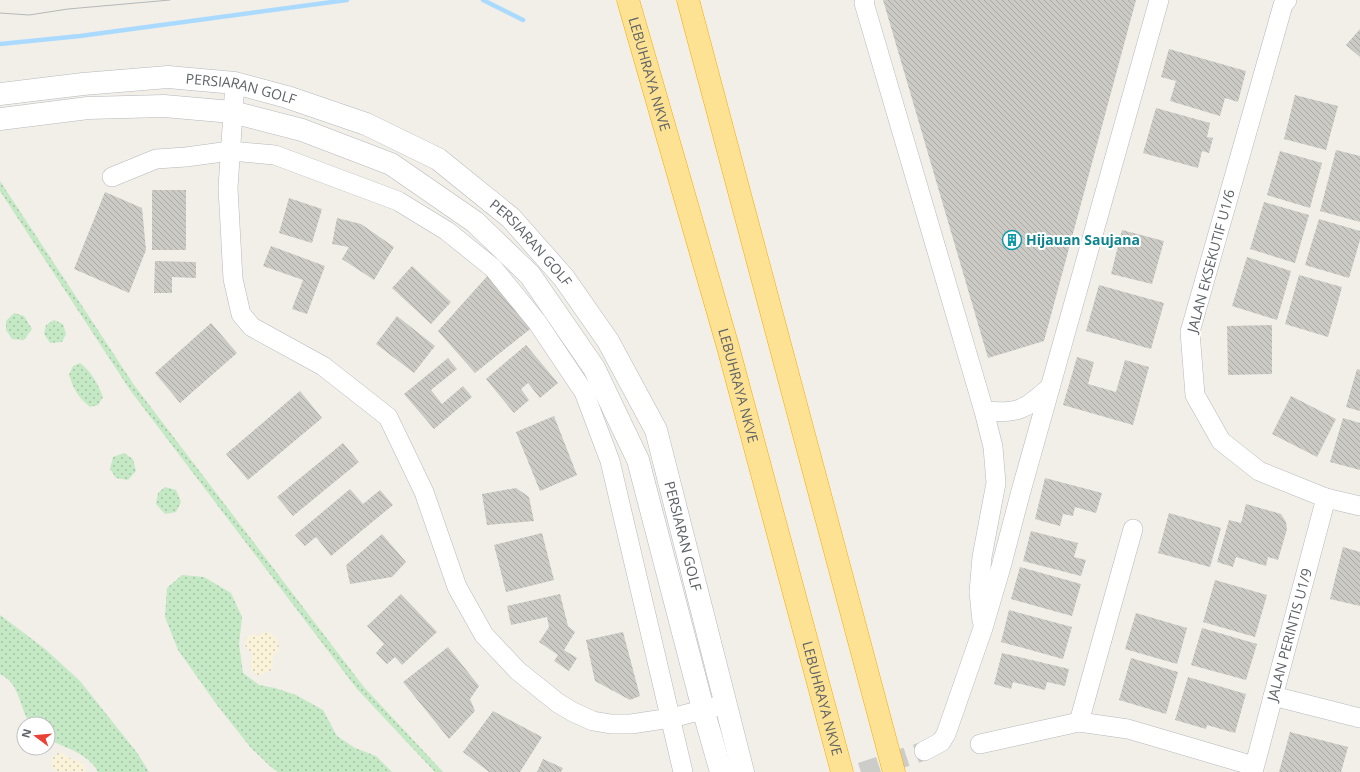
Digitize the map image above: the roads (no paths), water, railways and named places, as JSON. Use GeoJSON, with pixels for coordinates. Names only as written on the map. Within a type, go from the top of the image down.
{"type":"FeatureCollection","features":[{"type":"Feature","properties":{"kind":"highway","name":"LEBUHRAYA NKVE"},"geometry":{"type":"LineString","coordinates":[[628,0],[728,347],[842,772]]}},
{"type":"Feature","properties":{"kind":"highway"},"geometry":{"type":"LineString","coordinates":[[688,0],[894,772]]}},
{"type":"Feature","properties":{"kind":"street"},"geometry":{"type":"LineString","coordinates":[[865,0],[864,3],[994,447],[996,483],[983,550],[979,592],[983,628]]}},
{"type":"Feature","properties":{"kind":"street"},"geometry":{"type":"LineString","coordinates":[[924,751],[941,742],[946,734],[983,628],[1159,0]]}},
{"type":"Feature","properties":{"kind":"street","name":"JALAN EKSEKUTIF U1/6"},"geometry":{"type":"LineString","coordinates":[[1287,0],[1283,5],[1190,332],[1195,395],[1221,441],[1259,471],[1326,498],[1360,506]]}},
{"type":"Feature","properties":{"kind":"street","name":"PERSIARAN GOLF"},"geometry":{"type":"LineString","coordinates":[[0,94],[83,84],[168,77],[235,83],[287,97],[366,124],[438,159],[511,218],[564,278],[608,341],[656,430],[727,703],[743,772]]}},
{"type":"Feature","properties":{"kind":"street"},"geometry":{"type":"LineString","coordinates":[[235,83],[228,188],[233,279],[241,314],[252,327],[323,366],[388,417],[424,492],[457,587],[484,635],[518,671],[558,703],[593,721],[611,724],[631,724],[671,718],[727,703]]}},
{"type":"Feature","properties":{"kind":"street","name":"PERSIARAN GOLF"},"geometry":{"type":"LineString","coordinates":[[0,120],[88,108],[164,106],[232,112],[302,130],[391,164],[475,222],[530,275],[594,368],[638,460],[703,710],[721,772]]}},
{"type":"Feature","properties":{"kind":"street"},"geometry":{"type":"LineString","coordinates":[[112,177],[156,159],[186,157],[230,151],[275,155],[398,201],[447,230],[493,268],[537,322],[584,392],[610,461],[683,772]]}},
{"type":"Feature","properties":{"kind":"street"},"geometry":{"type":"LineString","coordinates":[[984,411],[1002,413],[1017,411],[1034,401],[1050,388]]}},
{"type":"Feature","properties":{"kind":"street","name":"JALAN PERINTIS U1/9"},"geometry":{"type":"LineString","coordinates":[[1253,769],[1326,498]]}},
{"type":"Feature","properties":{"kind":"street"},"geometry":{"type":"LineString","coordinates":[[1079,722],[1133,529]]}},
{"type":"Feature","properties":{"kind":"street"},"geometry":{"type":"LineString","coordinates":[[1273,696],[1360,718]]}},
{"type":"Feature","properties":{"kind":"street"},"geometry":{"type":"LineString","coordinates":[[980,744],[1079,722],[1128,729],[1253,769]]}},
{"type":"Feature","properties":{"kind":"waterway"},"geometry":{"type":"LineString","coordinates":[[0,44],[80,36],[347,0]]}},
{"type":"Feature","properties":{"kind":"waterway"},"geometry":{"type":"LineString","coordinates":[[483,0],[523,20]]}},
{"type":"Feature","properties":{"kind":"tunnel"},"geometry":{"type":"LineString","coordinates":[[861,772],[924,751]]}},
{"type":"Feature","properties":{"kind":"tram line"},"geometry":{"type":"LineString","coordinates":[[0,13],[29,15],[68,9],[170,0]]}},
{"type":"Feature","properties":{"kind":"place","name":"Hijauan Saujana"},"geometry":{"type":"Point","coordinates":[1012,240]}}]}
